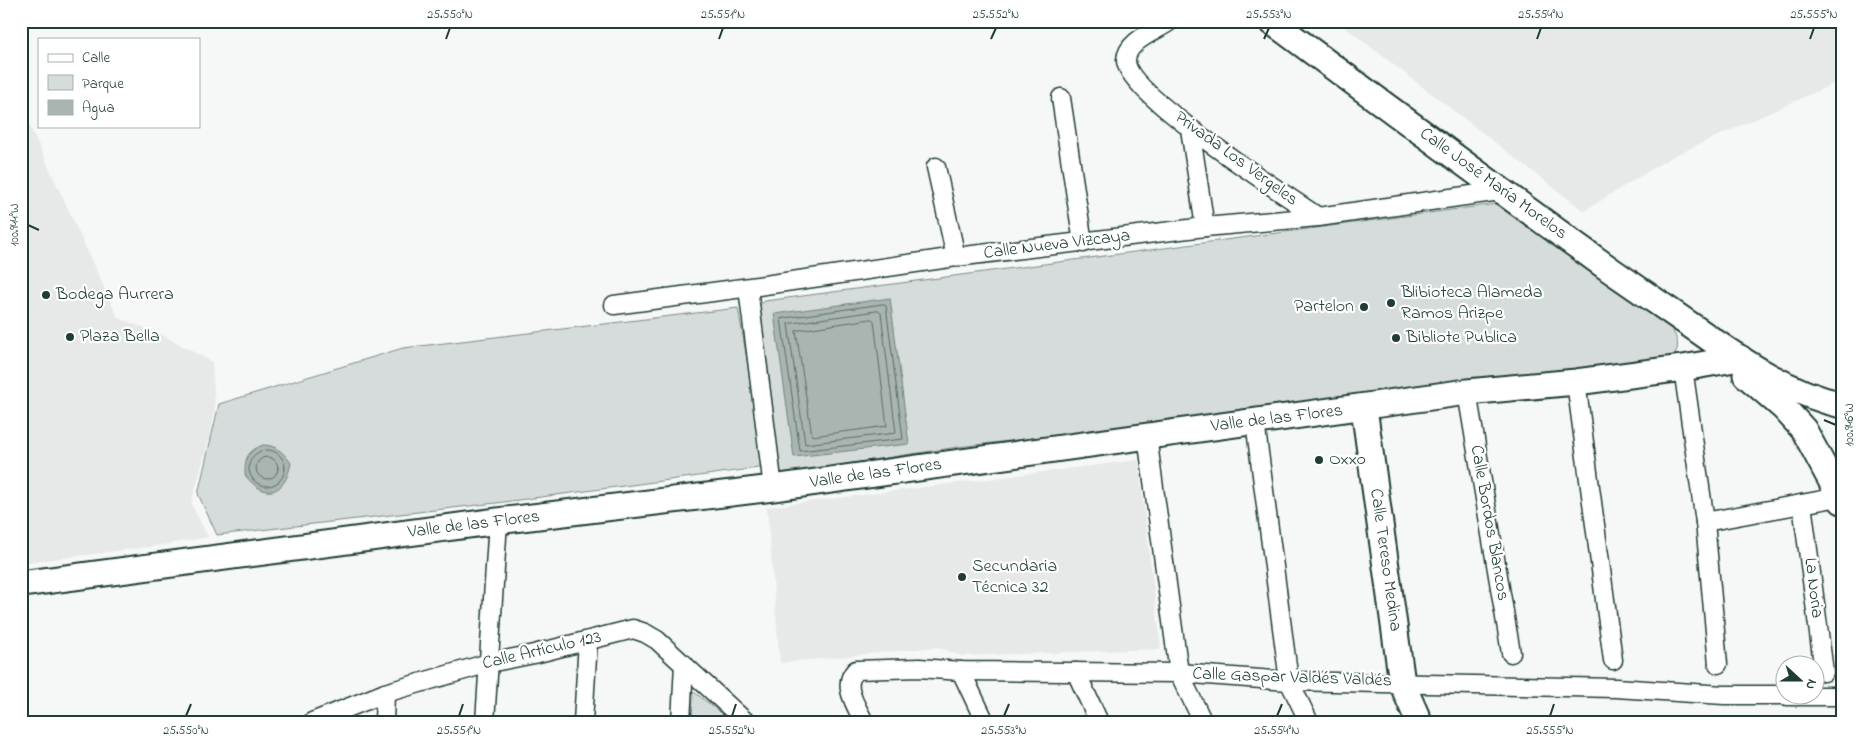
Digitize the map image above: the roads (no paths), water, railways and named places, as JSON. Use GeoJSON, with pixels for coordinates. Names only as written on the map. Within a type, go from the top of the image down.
{"type":"FeatureCollection","features":[{"type":"Feature","properties":{"kind":"street","name":"Privada Los Vergeles"},"geometry":{"type":"LineString","coordinates":[[1170,21],[1140,39],[1129,49],[1126,66],[1134,79],[1190,129],[1318,217]]}},
{"type":"Feature","properties":{"kind":"street","name":"Calle José María Morelos"},"geometry":{"type":"LineString","coordinates":[[1271,21],[1500,190],[1729,354],[1808,396],[1842,405]]}},
{"type":"Feature","properties":{"kind":"street"},"geometry":{"type":"LineString","coordinates":[[1061,98],[1083,243]]}},
{"type":"Feature","properties":{"kind":"street"},"geometry":{"type":"LineString","coordinates":[[1190,129],[1205,227]]}},
{"type":"Feature","properties":{"kind":"street"},"geometry":{"type":"LineString","coordinates":[[936,167],[956,257]]}},
{"type":"Feature","properties":{"kind":"street","name":"Calle Nueva Vizcaya"},"geometry":{"type":"LineString","coordinates":[[614,305],[748,288],[956,257],[1205,227],[1318,217],[1500,190]]}},
{"type":"Feature","properties":{"kind":"street"},"geometry":{"type":"LineString","coordinates":[[748,288],[773,488]]}},
{"type":"Feature","properties":{"kind":"street","name":"Calle José María Morelos"},"geometry":{"type":"LineString","coordinates":[[1729,354],[1804,430],[1840,499]]}},
{"type":"Feature","properties":{"kind":"street","name":"Valle de las Flores"},"geometry":{"type":"LineString","coordinates":[[21,584],[498,521],[773,488],[1364,408],[1467,392],[1576,382],[1683,368],[1729,354]]}},
{"type":"Feature","properties":{"kind":"street"},"geometry":{"type":"LineString","coordinates":[[1683,368],[1705,522],[1718,664]]}},
{"type":"Feature","properties":{"kind":"street"},"geometry":{"type":"LineString","coordinates":[[1576,382],[1613,660]]}},
{"type":"Feature","properties":{"kind":"street","name":"Calle Bordos Blancos"},"geometry":{"type":"LineString","coordinates":[[1467,392],[1511,653]]}},
{"type":"Feature","properties":{"kind":"street","name":"Calle Tereso Medina"},"geometry":{"type":"LineString","coordinates":[[1364,408],[1402,683],[1419,722]]}},
{"type":"Feature","properties":{"kind":"street"},"geometry":{"type":"LineString","coordinates":[[1256,422],[1290,681],[1309,722]]}},
{"type":"Feature","properties":{"kind":"street"},"geometry":{"type":"LineString","coordinates":[[1147,436],[1179,673],[1203,722]]}},
{"type":"Feature","properties":{"kind":"street"},"geometry":{"type":"LineString","coordinates":[[1705,522],[1840,499]]}},
{"type":"Feature","properties":{"kind":"street","name":"La Noria"},"geometry":{"type":"LineString","coordinates":[[1802,504],[1822,656]]}},
{"type":"Feature","properties":{"kind":"street"},"geometry":{"type":"LineString","coordinates":[[485,722],[498,521]]}},
{"type":"Feature","properties":{"kind":"street","name":"Calle Artículo 123"},"geometry":{"type":"LineString","coordinates":[[312,722],[384,693],[489,663],[633,629],[657,640],[746,722]]}},
{"type":"Feature","properties":{"kind":"street"},"geometry":{"type":"LineString","coordinates":[[583,722],[588,641]]}},
{"type":"Feature","properties":{"kind":"street"},"geometry":{"type":"LineString","coordinates":[[681,722],[684,664]]}},
{"type":"Feature","properties":{"kind":"street","name":"Calle Gaspar Valdés Valdés"},"geometry":{"type":"LineString","coordinates":[[864,722],[848,688],[851,675],[856,670],[919,668],[961,671],[1179,673],[1290,681],[1616,688],[1724,695],[1776,696]]}},
{"type":"Feature","properties":{"kind":"street"},"geometry":{"type":"LineString","coordinates":[[961,671],[986,722]]}},
{"type":"Feature","properties":{"kind":"street"},"geometry":{"type":"LineString","coordinates":[[1076,672],[1099,722]]}},
{"type":"Feature","properties":{"kind":"street"},"geometry":{"type":"LineString","coordinates":[[384,693],[384,722]]}},
{"type":"Feature","properties":{"kind":"street","name":"Calle Gaspar Valdés Valdés"},"geometry":{"type":"LineString","coordinates":[[1826,696],[1842,696]]}},
{"type":"Feature","properties":{"kind":"water"},"geometry":{"type":"Polygon","coordinates":[[[890,298],[909,444],[794,457],[774,314],[890,298]]]}},
{"type":"Feature","properties":{"kind":"water"},"geometry":{"type":"Polygon","coordinates":[[[263,445],[272,446],[279,450],[291,463],[284,482],[273,491],[260,489],[245,475],[245,464],[248,456],[253,450],[263,445]]]}},
{"type":"Feature","properties":{"kind":"place","name":"Bodega Aurrera"},"geometry":{"type":"Point","coordinates":[46,295]}},
{"type":"Feature","properties":{"kind":"place","name":"Blibioteca Alameda Ramos Arizpe"},"geometry":{"type":"Point","coordinates":[1391,303]}},
{"type":"Feature","properties":{"kind":"place","name":"Partelon"},"geometry":{"type":"Point","coordinates":[1364,307]}},
{"type":"Feature","properties":{"kind":"place","name":"Plaza Bella"},"geometry":{"type":"Point","coordinates":[70,337]}},
{"type":"Feature","properties":{"kind":"place","name":"Bibliote Publica"},"geometry":{"type":"Point","coordinates":[1396,338]}},
{"type":"Feature","properties":{"kind":"place","name":"Oxxo"},"geometry":{"type":"Point","coordinates":[1319,460]}},
{"type":"Feature","properties":{"kind":"place","name":"Secundaria Técnica 32"},"geometry":{"type":"Point","coordinates":[962,577]}}]}
